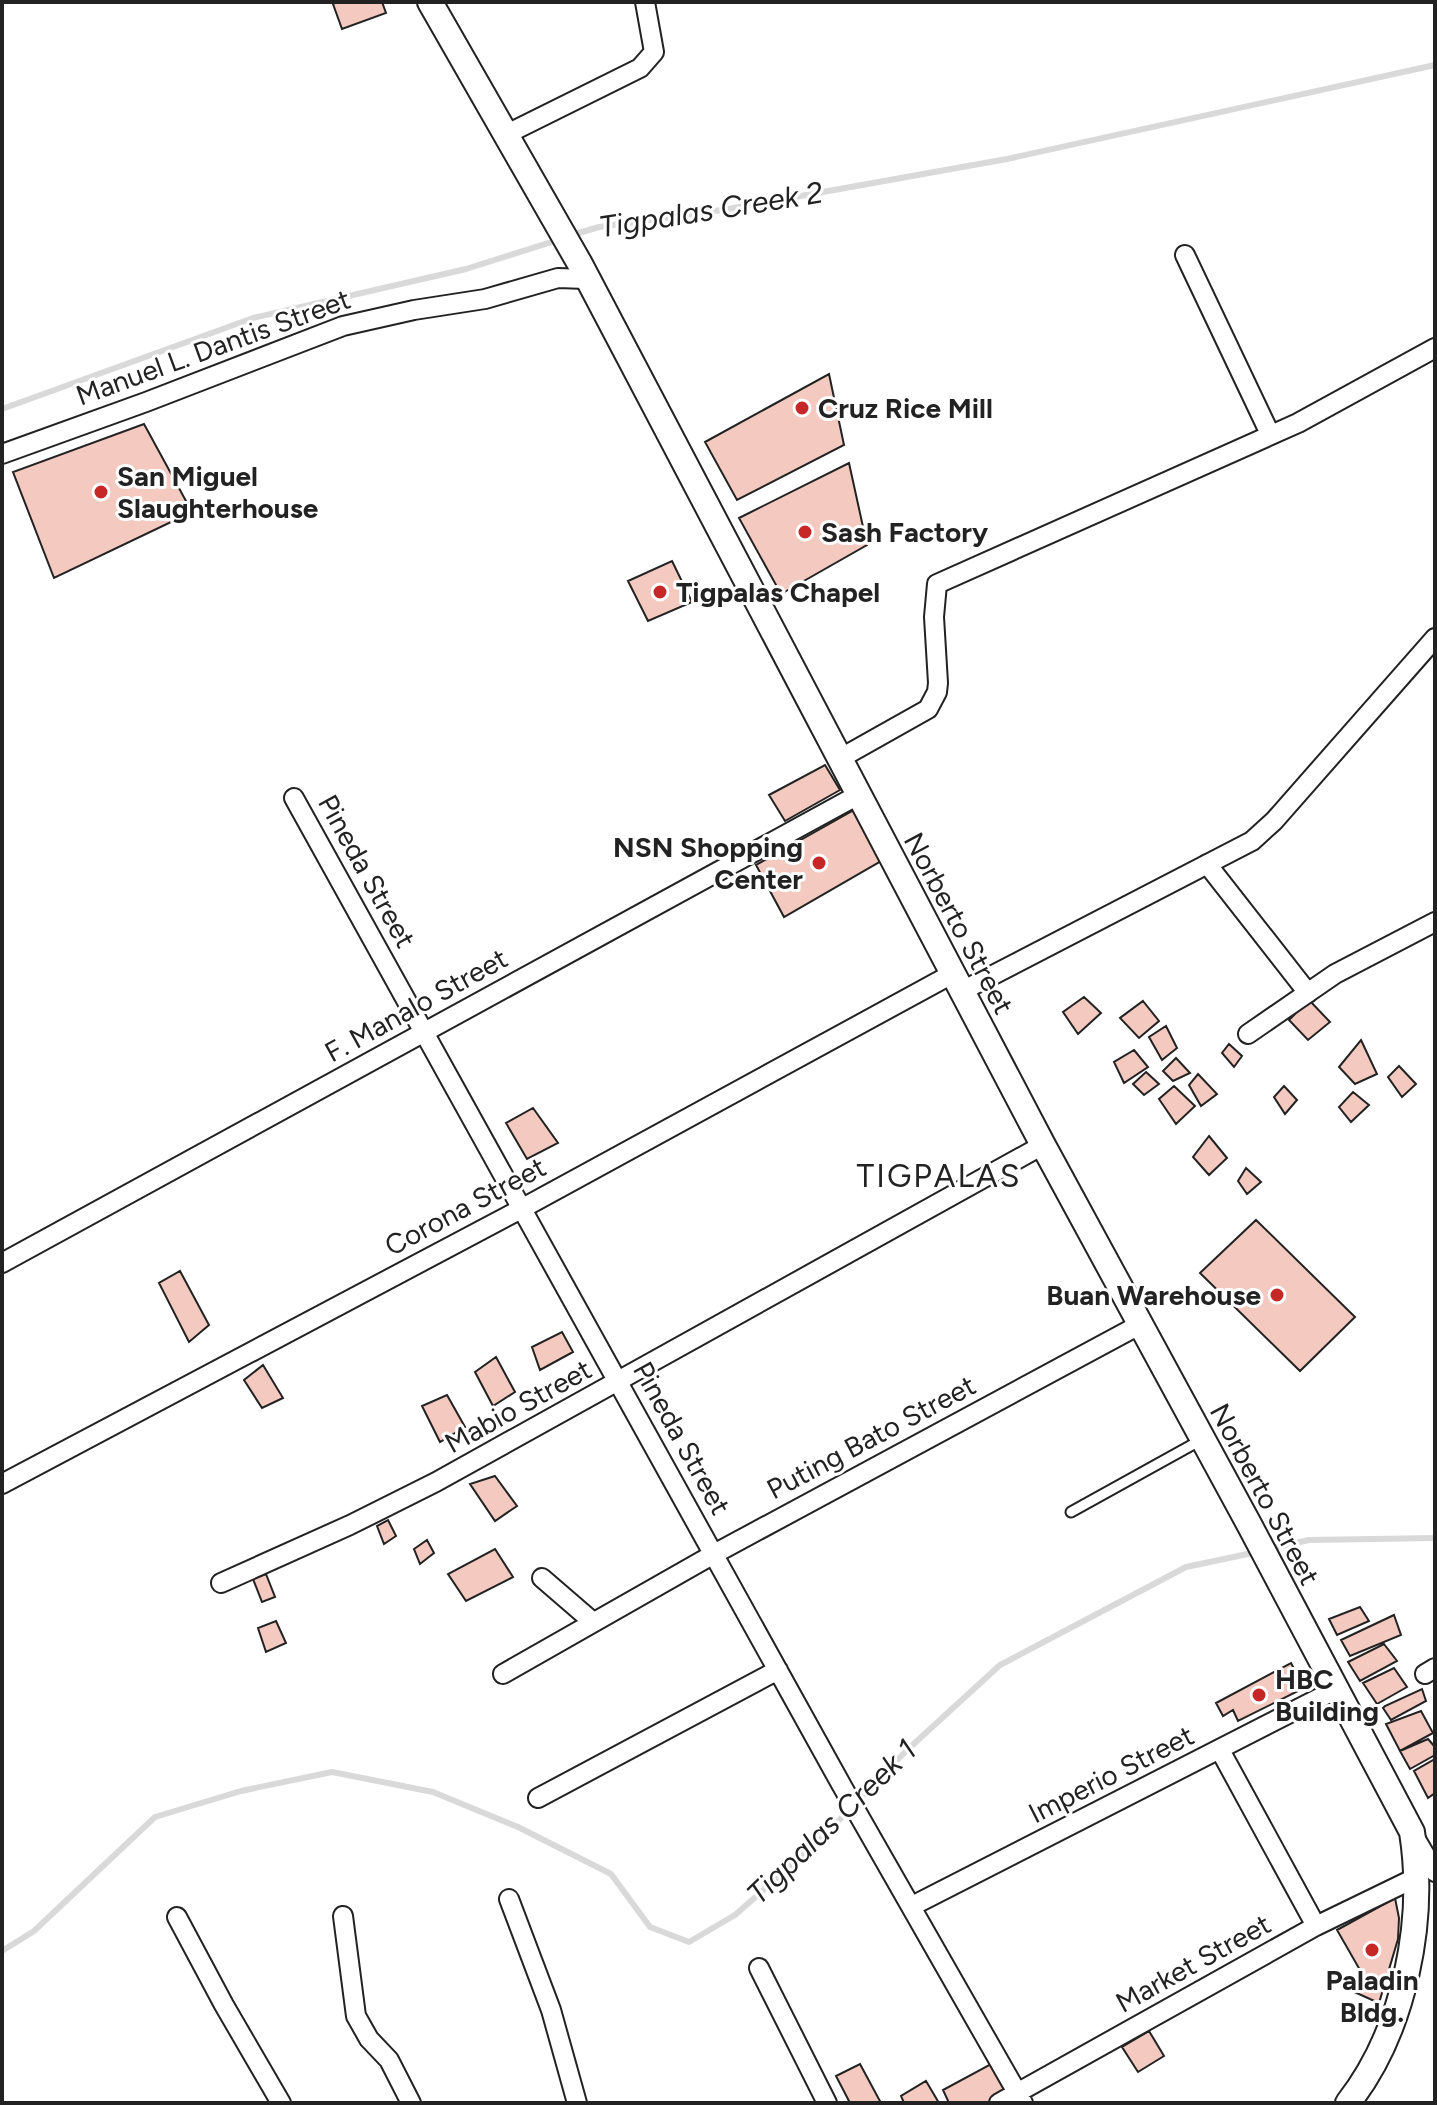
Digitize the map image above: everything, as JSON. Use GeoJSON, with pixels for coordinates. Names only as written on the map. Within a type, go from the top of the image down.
{"type":"FeatureCollection","features":[{"type":"Feature","properties":{"kind":"main road","name":"Norberto Street"},"geometry":{"type":"LineString","coordinates":[[430,2],[583,272],[1043,1145],[1412,1832],[1426,1874]]}},
{"type":"Feature","properties":{"kind":"main road"},"geometry":{"type":"LineString","coordinates":[[1348,2103],[1371,2066],[1399,2000],[1426,1874]]}},
{"type":"Feature","properties":{"kind":"street"},"geometry":{"type":"LineString","coordinates":[[505,135],[640,68],[654,52],[645,2]]}},
{"type":"Feature","properties":{"kind":"street"},"geometry":{"type":"LineString","coordinates":[[1185,255],[1270,434]]}},
{"type":"Feature","properties":{"kind":"street","name":"Manuel L. Dantis Street"},"geometry":{"type":"LineString","coordinates":[[2,454],[343,326],[414,310],[485,299],[583,272]]}},
{"type":"Feature","properties":{"kind":"street"},"geometry":{"type":"LineString","coordinates":[[839,759],[928,709],[938,683],[934,617],[937,584],[1298,423],[1435,348]]}},
{"type":"Feature","properties":{"kind":"street","name":"Corona Street"},"geometry":{"type":"LineString","coordinates":[[2,1484],[957,982],[1252,841],[1274,821],[1435,638]]}},
{"type":"Feature","properties":{"kind":"street","name":"F. Manalo Street"},"geometry":{"type":"LineString","coordinates":[[2,1263],[858,795]]}},
{"type":"Feature","properties":{"kind":"street","name":"Pineda Street"},"geometry":{"type":"LineString","coordinates":[[294,798],[842,1786],[1020,2098]]}},
{"type":"Feature","properties":{"kind":"street"},"geometry":{"type":"LineString","coordinates":[[1207,864],[1308,993]]}},
{"type":"Feature","properties":{"kind":"street"},"geometry":{"type":"LineString","coordinates":[[1248,1034],[1335,974],[1435,922]]}},
{"type":"Feature","properties":{"kind":"street","name":"Mabio Street"},"geometry":{"type":"LineString","coordinates":[[221,1583],[436,1482],[1043,1145]]}},
{"type":"Feature","properties":{"kind":"street","name":"Puting Bato Street"},"geometry":{"type":"LineString","coordinates":[[503,1674],[714,1554],[1141,1324]]}},
{"type":"Feature","properties":{"kind":"street"},"geometry":{"type":"LineString","coordinates":[[542,1578],[593,1622]]}},
{"type":"Feature","properties":{"kind":"street"},"geometry":{"type":"LineString","coordinates":[[538,1798],[778,1670]]}},
{"type":"Feature","properties":{"kind":"street","name":"Imperio Street"},"geometry":{"type":"LineString","coordinates":[[912,1906],[1335,1690]]}},
{"type":"Feature","properties":{"kind":"street"},"geometry":{"type":"LineString","coordinates":[[1220,1750],[1316,1926]]}},
{"type":"Feature","properties":{"kind":"street","name":"Market Street"},"geometry":{"type":"LineString","coordinates":[[999,2103],[1020,2098],[1316,1926],[1426,1874]]}},
{"type":"Feature","properties":{"kind":"street"},"geometry":{"type":"LineString","coordinates":[[509,1899],[551,2010],[577,2103]]}},
{"type":"Feature","properties":{"kind":"street"},"geometry":{"type":"LineString","coordinates":[[343,1916],[356,2016],[369,2039],[389,2060],[411,2103]]}},
{"type":"Feature","properties":{"kind":"street"},"geometry":{"type":"LineString","coordinates":[[177,1917],[281,2103]]}},
{"type":"Feature","properties":{"kind":"street"},"geometry":{"type":"LineString","coordinates":[[759,1968],[827,2103]]}},
{"type":"Feature","properties":{"kind":"lane"},"geometry":{"type":"LineString","coordinates":[[1071,1512],[1202,1439]]}},
{"type":"Feature","properties":{"kind":"building"},"geometry":{"type":"Polygon","coordinates":[[[382,2],[386,13],[342,29],[333,4],[382,2]]]}},
{"type":"Feature","properties":{"kind":"building","name":"Cruz Rice Mill"},"geometry":{"type":"Polygon","coordinates":[[[829,374],[844,445],[737,500],[705,442],[829,374]]]}},
{"type":"Feature","properties":{"kind":"building","name":"San Miguel Slaughterhouse"},"geometry":{"type":"Polygon","coordinates":[[[144,424],[192,512],[54,578],[13,472],[144,424]]]}},
{"type":"Feature","properties":{"kind":"building","name":"Sash Factory"},"geometry":{"type":"Polygon","coordinates":[[[849,463],[867,545],[781,594],[739,518],[849,463]]]}},
{"type":"Feature","properties":{"kind":"building","name":"Tigpalas Chapel"},"geometry":{"type":"Polygon","coordinates":[[[672,561],[692,602],[648,621],[628,581],[672,561]]]}},
{"type":"Feature","properties":{"kind":"building"},"geometry":{"type":"Polygon","coordinates":[[[825,765],[840,790],[785,821],[769,795],[825,765]]]}},
{"type":"Feature","properties":{"kind":"building","name":"NSN Shopping Center"},"geometry":{"type":"Polygon","coordinates":[[[854,810],[881,861],[784,917],[756,865],[854,810]]]}},
{"type":"Feature","properties":{"kind":"building"},"geometry":{"type":"Polygon","coordinates":[[[1084,997],[1101,1013],[1078,1034],[1063,1012],[1084,997]]]}},
{"type":"Feature","properties":{"kind":"building"},"geometry":{"type":"Polygon","coordinates":[[[1309,1000],[1330,1022],[1308,1040],[1289,1020],[1309,1000]]]}},
{"type":"Feature","properties":{"kind":"building"},"geometry":{"type":"Polygon","coordinates":[[[1143,1001],[1159,1021],[1139,1038],[1120,1018],[1143,1001]]]}},
{"type":"Feature","properties":{"kind":"building"},"geometry":{"type":"Polygon","coordinates":[[[1166,1026],[1177,1048],[1162,1060],[1149,1037],[1166,1026]]]}},
{"type":"Feature","properties":{"kind":"building"},"geometry":{"type":"Polygon","coordinates":[[[1361,1040],[1377,1074],[1355,1084],[1339,1067],[1361,1040]]]}},
{"type":"Feature","properties":{"kind":"building"},"geometry":{"type":"Polygon","coordinates":[[[1229,1044],[1242,1056],[1234,1067],[1222,1053],[1229,1044]]]}},
{"type":"Feature","properties":{"kind":"building"},"geometry":{"type":"Polygon","coordinates":[[[1134,1050],[1148,1067],[1124,1083],[1114,1062],[1134,1050]]]}},
{"type":"Feature","properties":{"kind":"building"},"geometry":{"type":"Polygon","coordinates":[[[1176,1058],[1190,1073],[1173,1081],[1163,1071],[1176,1058]]]}},
{"type":"Feature","properties":{"kind":"building"},"geometry":{"type":"Polygon","coordinates":[[[1399,1066],[1416,1084],[1402,1097],[1388,1077],[1399,1066]]]}},
{"type":"Feature","properties":{"kind":"building"},"geometry":{"type":"Polygon","coordinates":[[[1146,1072],[1159,1084],[1144,1095],[1133,1084],[1146,1072]]]}},
{"type":"Feature","properties":{"kind":"building"},"geometry":{"type":"Polygon","coordinates":[[[1146,1072],[1159,1084],[1144,1095],[1133,1084],[1146,1072]]]}},
{"type":"Feature","properties":{"kind":"building"},"geometry":{"type":"Polygon","coordinates":[[[1198,1074],[1217,1094],[1201,1106],[1189,1085],[1198,1074]]]}},
{"type":"Feature","properties":{"kind":"building"},"geometry":{"type":"Polygon","coordinates":[[[1174,1086],[1195,1106],[1176,1124],[1159,1099],[1174,1086]]]}},
{"type":"Feature","properties":{"kind":"building"},"geometry":{"type":"Polygon","coordinates":[[[1284,1086],[1297,1100],[1285,1114],[1274,1097],[1284,1086]]]}},
{"type":"Feature","properties":{"kind":"building"},"geometry":{"type":"Polygon","coordinates":[[[1353,1092],[1369,1105],[1351,1122],[1339,1107],[1353,1092]]]}},
{"type":"Feature","properties":{"kind":"building"},"geometry":{"type":"Polygon","coordinates":[[[533,1108],[558,1143],[527,1159],[506,1123],[533,1108]]]}},
{"type":"Feature","properties":{"kind":"building"},"geometry":{"type":"Polygon","coordinates":[[[1209,1136],[1227,1158],[1209,1175],[1193,1157],[1209,1136]]]}},
{"type":"Feature","properties":{"kind":"building"},"geometry":{"type":"Polygon","coordinates":[[[1246,1168],[1261,1182],[1247,1194],[1238,1181],[1246,1168]]]}},
{"type":"Feature","properties":{"kind":"building","name":"Buan Warehouse"},"geometry":{"type":"Polygon","coordinates":[[[1256,1220],[1355,1317],[1300,1371],[1200,1273],[1256,1220]]]}},
{"type":"Feature","properties":{"kind":"building"},"geometry":{"type":"Polygon","coordinates":[[[180,1271],[209,1325],[189,1342],[159,1283],[180,1271]]]}},
{"type":"Feature","properties":{"kind":"building"},"geometry":{"type":"Polygon","coordinates":[[[562,1332],[573,1352],[540,1370],[532,1347],[562,1332]]]}},
{"type":"Feature","properties":{"kind":"building"},"geometry":{"type":"Polygon","coordinates":[[[496,1357],[515,1392],[493,1406],[475,1372],[496,1357]]]}},
{"type":"Feature","properties":{"kind":"building"},"geometry":{"type":"Polygon","coordinates":[[[263,1365],[283,1398],[262,1408],[244,1380],[263,1365]]]}},
{"type":"Feature","properties":{"kind":"building"},"geometry":{"type":"Polygon","coordinates":[[[447,1395],[465,1427],[440,1442],[422,1406],[447,1395]]]}},
{"type":"Feature","properties":{"kind":"building"},"geometry":{"type":"Polygon","coordinates":[[[495,1476],[517,1506],[495,1521],[470,1484],[495,1476]]]}},
{"type":"Feature","properties":{"kind":"building"},"geometry":{"type":"Polygon","coordinates":[[[388,1520],[396,1536],[384,1544],[377,1526],[388,1520]]]}},
{"type":"Feature","properties":{"kind":"building"},"geometry":{"type":"Polygon","coordinates":[[[427,1540],[434,1553],[420,1564],[414,1549],[427,1540]]]}},
{"type":"Feature","properties":{"kind":"building"},"geometry":{"type":"Polygon","coordinates":[[[495,1549],[513,1577],[466,1601],[448,1574],[495,1549]]]}},
{"type":"Feature","properties":{"kind":"building"},"geometry":{"type":"Polygon","coordinates":[[[266,1574],[275,1597],[262,1602],[253,1579],[266,1574]]]}},
{"type":"Feature","properties":{"kind":"building"},"geometry":{"type":"Polygon","coordinates":[[[1360,1607],[1369,1621],[1337,1635],[1329,1619],[1360,1607]]]}},
{"type":"Feature","properties":{"kind":"building"},"geometry":{"type":"Polygon","coordinates":[[[1394,1615],[1401,1635],[1350,1656],[1341,1640],[1394,1615]]]}},
{"type":"Feature","properties":{"kind":"building"},"geometry":{"type":"Polygon","coordinates":[[[276,1621],[286,1643],[266,1652],[258,1628],[276,1621]]]}},
{"type":"Feature","properties":{"kind":"building"},"geometry":{"type":"Polygon","coordinates":[[[1384,1644],[1397,1661],[1360,1681],[1348,1662],[1384,1644]]]}},
{"type":"Feature","properties":{"kind":"building","name":"HBC Building"},"geometry":{"type":"Polygon","coordinates":[[[1291,1663],[1304,1688],[1238,1721],[1233,1710],[1223,1716],[1216,1703],[1291,1663]]]}},
{"type":"Feature","properties":{"kind":"building"},"geometry":{"type":"Polygon","coordinates":[[[1394,1668],[1407,1687],[1377,1704],[1363,1683],[1394,1668]]]}},
{"type":"Feature","properties":{"kind":"building"},"geometry":{"type":"Polygon","coordinates":[[[1422,1689],[1426,1701],[1391,1720],[1383,1708],[1385,1706],[1422,1689]]]}},
{"type":"Feature","properties":{"kind":"building"},"geometry":{"type":"Polygon","coordinates":[[[1421,1711],[1433,1733],[1400,1751],[1386,1724],[1421,1711]]]}},
{"type":"Feature","properties":{"kind":"building"},"geometry":{"type":"Polygon","coordinates":[[[1428,1739],[1435,1747],[1435,1755],[1410,1769],[1400,1751],[1428,1739]]]}},
{"type":"Feature","properties":{"kind":"building"},"geometry":{"type":"Polygon","coordinates":[[[1435,1759],[1435,1793],[1428,1798],[1414,1771],[1435,1759]]]}},
{"type":"Feature","properties":{"kind":"building","name":"Paladin Bldg."},"geometry":{"type":"Polygon","coordinates":[[[1395,1898],[1399,1918],[1398,1939],[1379,2003],[1352,1991],[1360,1970],[1337,1930],[1395,1898]]]}},
{"type":"Feature","properties":{"kind":"building"},"geometry":{"type":"Polygon","coordinates":[[[1149,2031],[1164,2056],[1138,2072],[1122,2047],[1149,2031]]]}},
{"type":"Feature","properties":{"kind":"building"},"geometry":{"type":"Polygon","coordinates":[[[860,2064],[881,2103],[850,2103],[836,2076],[860,2064]]]}},
{"type":"Feature","properties":{"kind":"building"},"geometry":{"type":"Polygon","coordinates":[[[991,2064],[1006,2093],[988,2103],[949,2103],[943,2090],[991,2064]]]}},
{"type":"Feature","properties":{"kind":"building"},"geometry":{"type":"Polygon","coordinates":[[[926,2081],[939,2103],[904,2103],[901,2096],[926,2081]]]}},
{"type":"Feature","properties":{"kind":"waterway","name":"Tigpalas Creek 2"},"geometry":{"type":"LineString","coordinates":[[572,235],[599,227],[728,209],[1007,159],[1435,65]]}},
{"type":"Feature","properties":{"kind":"waterway","name":"Tigpalas Creek 2"},"geometry":{"type":"LineString","coordinates":[[2,409],[253,318],[466,269],[561,239]]}},
{"type":"Feature","properties":{"kind":"waterway","name":"Tigpalas Creek 1"},"geometry":{"type":"LineString","coordinates":[[1268,1549],[1309,1540],[1435,1538]]}},
{"type":"Feature","properties":{"kind":"waterway","name":"Tigpalas Creek 1"},"geometry":{"type":"LineString","coordinates":[[2,1951],[34,1931],[155,1817],[241,1791],[332,1772],[433,1792],[518,1827],[611,1874],[650,1927],[689,1942],[735,1915],[816,1844],[906,1751],[1000,1665],[1186,1567],[1257,1552]]}},
{"type":"Feature","properties":{"kind":"place","name":"Cruz Rice Mill"},"geometry":{"type":"Point","coordinates":[802,408]}},
{"type":"Feature","properties":{"kind":"place","name":"San Miguel Slaughterhouse"},"geometry":{"type":"Point","coordinates":[101,492]}},
{"type":"Feature","properties":{"kind":"place","name":"Sash Factory"},"geometry":{"type":"Point","coordinates":[805,532]}},
{"type":"Feature","properties":{"kind":"place","name":"Tigpalas Chapel"},"geometry":{"type":"Point","coordinates":[660,592]}},
{"type":"Feature","properties":{"kind":"place","name":"NSN Shopping Center"},"geometry":{"type":"Point","coordinates":[819,863]}},
{"type":"Feature","properties":{"kind":"place","name":"Buan Warehouse"},"geometry":{"type":"Point","coordinates":[1277,1295]}},
{"type":"Feature","properties":{"kind":"place","name":"HBC Building"},"geometry":{"type":"Point","coordinates":[1259,1695]}},
{"type":"Feature","properties":{"kind":"place","name":"Paladin Bldg."},"geometry":{"type":"Point","coordinates":[1372,1950]}},
{"type":"Feature","properties":{"kind":"district","name":"TIGPALAS"},"geometry":{"type":"Point","coordinates":[939,1176]}}]}
